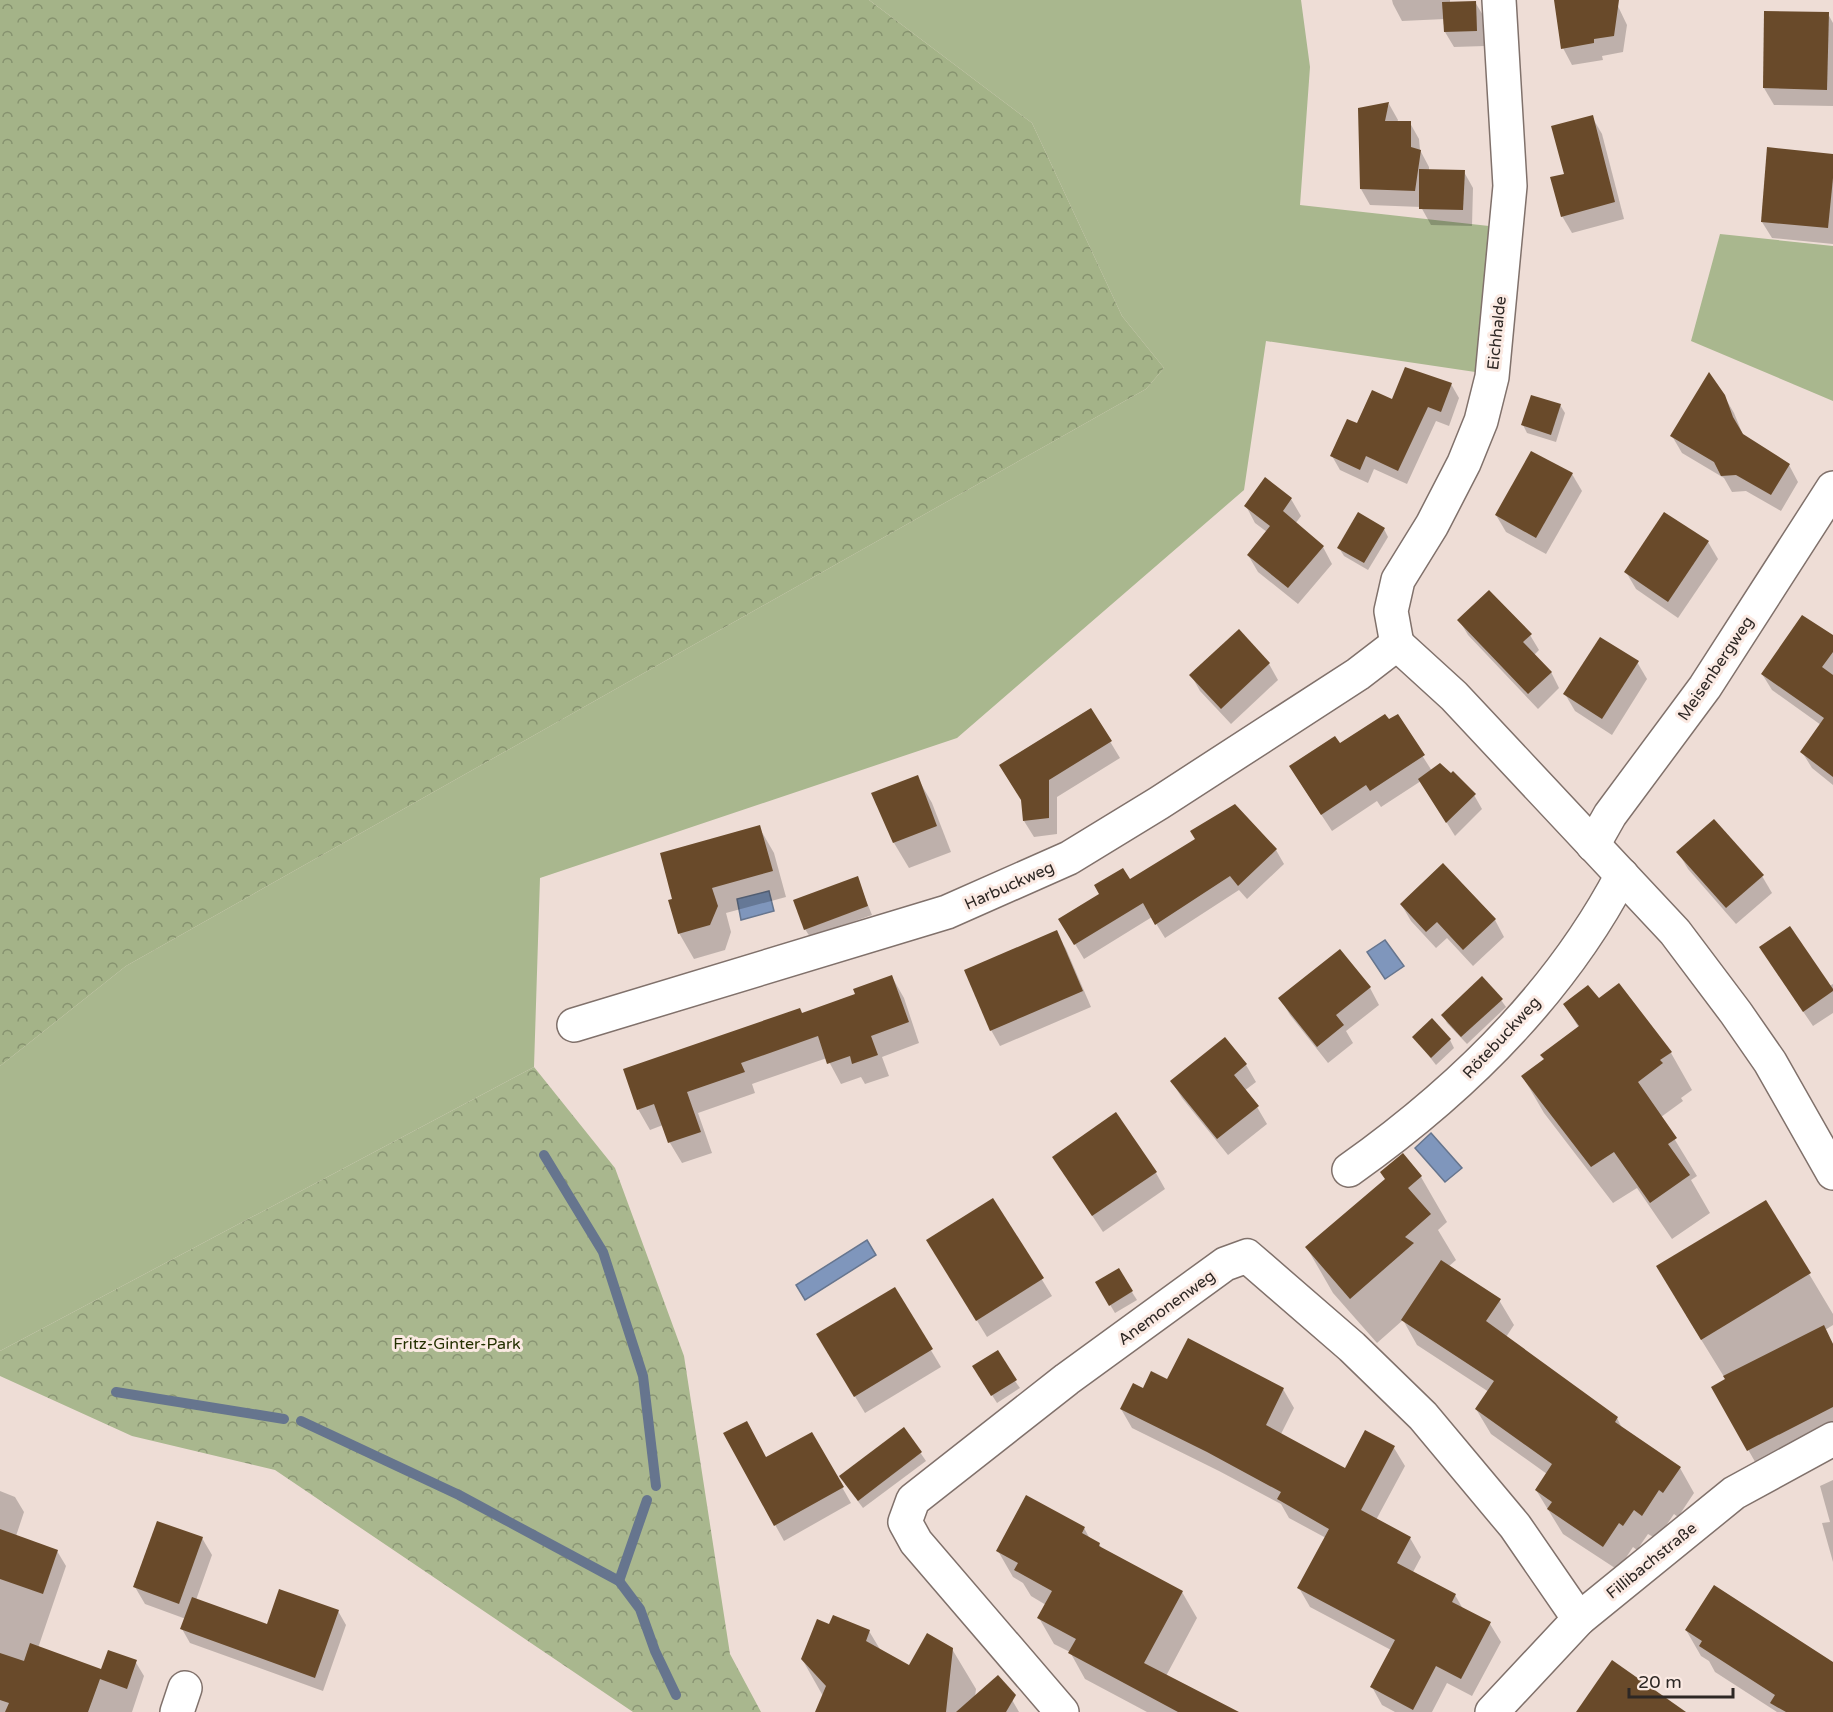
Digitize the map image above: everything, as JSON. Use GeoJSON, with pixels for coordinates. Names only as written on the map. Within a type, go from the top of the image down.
{"type":"FeatureCollection","features":[{"type":"Feature","properties":{"kind":"street","name":"Eichhalde"},"geometry":{"type":"LineString","coordinates":[[1397,644],[1391,611],[1398,580],[1432,525],[1464,463],[1481,421],[1492,377],[1510,186],[1499,0]]}},
{"type":"Feature","properties":{"kind":"street","name":"Meisenbergweg"},"geometry":{"type":"LineString","coordinates":[[1593,845],[1610,815],[1705,687],[1833,488]]}},
{"type":"Feature","properties":{"kind":"street"},"geometry":{"type":"LineString","coordinates":[[1397,644],[1454,696],[1676,932],[1736,1013],[1784,1085],[1833,1173]]}},
{"type":"Feature","properties":{"kind":"street","name":"Harbuckweg"},"geometry":{"type":"LineString","coordinates":[[574,1025],[947,912],[1069,858],[1160,803],[1358,674],[1397,644]]}},
{"type":"Feature","properties":{"kind":"street","name":"Rötebuckweg"},"geometry":{"type":"LineString","coordinates":[[1349,1170],[1465,1077],[1501,1042],[1552,981],[1604,910],[1622,875]]}},
{"type":"Feature","properties":{"kind":"street","name":"Anemonenweg"},"geometry":{"type":"LineString","coordinates":[[1062,1712],[916,1542],[905,1522],[913,1500],[1067,1378],[1225,1264],[1247,1256],[1352,1347],[1423,1416],[1515,1526],[1579,1619]]}},
{"type":"Feature","properties":{"kind":"street","name":"Fillibachstraße"},"geometry":{"type":"LineString","coordinates":[[1492,1712],[1579,1619],[1734,1493],[1833,1439]]}},
{"type":"Feature","properties":{"kind":"green space"},"geometry":{"type":"Polygon","coordinates":[[[0,0],[869,0],[1032,123],[1122,316],[1164,368],[1146,389],[126,966],[0,1066],[0,0]]]}},
{"type":"Feature","properties":{"kind":"green space"},"geometry":{"type":"Polygon","coordinates":[[[869,0],[1301,0],[1310,67],[1300,205],[1498,227],[1482,373],[1266,341],[1244,490],[957,738],[540,878],[534,1067],[0,1351],[0,1066],[126,966],[1146,389],[1164,368],[1122,316],[1032,123],[869,0]]]}},
{"type":"Feature","properties":{"kind":"green space"},"geometry":{"type":"Polygon","coordinates":[[[1720,234],[1833,246],[1833,401],[1691,341],[1720,234]]]}},
{"type":"Feature","properties":{"kind":"green space","name":"Fritz-Ginter-Park"},"geometry":{"type":"Polygon","coordinates":[[[534,1067],[615,1168],[684,1356],[730,1654],[761,1712],[633,1712],[275,1470],[132,1436],[0,1376],[0,1351],[534,1067]]]}},
{"type":"Feature","properties":{"kind":"water"},"geometry":{"type":"Polygon","coordinates":[[[769,891],[774,911],[741,920],[737,899],[769,891]]]}},
{"type":"Feature","properties":{"kind":"water"},"geometry":{"type":"Polygon","coordinates":[[[1385,940],[1404,966],[1385,979],[1367,952],[1385,940]]]}},
{"type":"Feature","properties":{"kind":"water"},"geometry":{"type":"Polygon","coordinates":[[[1431,1133],[1462,1168],[1445,1182],[1415,1148],[1431,1133]]]}},
{"type":"Feature","properties":{"kind":"water"},"geometry":{"type":"Polygon","coordinates":[[[867,1240],[876,1255],[805,1300],[796,1285],[867,1240]]]}},
{"type":"Feature","properties":{"kind":"building"},"geometry":{"type":"Polygon","coordinates":[[[1554,0],[1619,0],[1614,36],[1594,39],[1594,43],[1561,49],[1554,0]]]}},
{"type":"Feature","properties":{"kind":"building"},"geometry":{"type":"Polygon","coordinates":[[[1476,1],[1477,31],[1444,32],[1442,2],[1476,1]]]}},
{"type":"Feature","properties":{"kind":"building"},"geometry":{"type":"Polygon","coordinates":[[[1764,11],[1829,12],[1827,90],[1763,88],[1764,11]]]}},
{"type":"Feature","properties":{"kind":"building"},"geometry":{"type":"Polygon","coordinates":[[[1389,102],[1385,121],[1411,121],[1411,147],[1421,150],[1415,191],[1360,189],[1358,108],[1389,102]]]}},
{"type":"Feature","properties":{"kind":"building"},"geometry":{"type":"Polygon","coordinates":[[[1593,115],[1615,202],[1561,217],[1550,177],[1564,174],[1551,126],[1593,115]]]}},
{"type":"Feature","properties":{"kind":"building"},"geometry":{"type":"Polygon","coordinates":[[[1767,147],[1833,154],[1828,228],[1761,222],[1767,147]]]}},
{"type":"Feature","properties":{"kind":"building"},"geometry":{"type":"Polygon","coordinates":[[[1419,169],[1465,170],[1463,210],[1419,209],[1419,169]]]}},
{"type":"Feature","properties":{"kind":"building"},"geometry":{"type":"Polygon","coordinates":[[[1405,367],[1452,383],[1441,412],[1428,407],[1398,471],[1366,456],[1360,470],[1330,456],[1347,419],[1357,423],[1372,390],[1392,399],[1405,367]]]}},
{"type":"Feature","properties":{"kind":"building"},"geometry":{"type":"Polygon","coordinates":[[[1709,372],[1725,395],[1733,417],[1743,434],[1790,464],[1771,495],[1736,475],[1721,476],[1714,462],[1670,436],[1709,372]]]}},
{"type":"Feature","properties":{"kind":"building"},"geometry":{"type":"Polygon","coordinates":[[[1531,395],[1561,404],[1551,435],[1521,425],[1531,395]]]}},
{"type":"Feature","properties":{"kind":"building"},"geometry":{"type":"Polygon","coordinates":[[[1531,451],[1573,473],[1536,538],[1495,515],[1531,451]]]}},
{"type":"Feature","properties":{"kind":"building"},"geometry":{"type":"Polygon","coordinates":[[[1265,477],[1292,498],[1283,511],[1324,546],[1288,588],[1247,555],[1270,526],[1244,506],[1265,477]]]}},
{"type":"Feature","properties":{"kind":"building"},"geometry":{"type":"Polygon","coordinates":[[[1358,512],[1385,528],[1364,563],[1337,548],[1358,512]]]}},
{"type":"Feature","properties":{"kind":"building"},"geometry":{"type":"Polygon","coordinates":[[[1664,512],[1709,541],[1668,602],[1624,572],[1664,512]]]}},
{"type":"Feature","properties":{"kind":"building"},"geometry":{"type":"Polygon","coordinates":[[[1489,590],[1532,634],[1523,642],[1552,672],[1528,694],[1457,620],[1489,590]]]}},
{"type":"Feature","properties":{"kind":"building"},"geometry":{"type":"Polygon","coordinates":[[[1802,615],[1833,635],[1833,652],[1822,667],[1833,675],[1833,777],[1800,752],[1824,718],[1761,674],[1802,615]]]}},
{"type":"Feature","properties":{"kind":"building"},"geometry":{"type":"Polygon","coordinates":[[[1239,629],[1270,663],[1221,709],[1189,675],[1239,629]]]}},
{"type":"Feature","properties":{"kind":"building"},"geometry":{"type":"Polygon","coordinates":[[[1600,637],[1639,661],[1602,719],[1563,694],[1600,637]]]}},
{"type":"Feature","properties":{"kind":"building"},"geometry":{"type":"Polygon","coordinates":[[[1091,708],[1112,741],[1049,780],[1049,818],[1023,821],[1021,800],[999,765],[1091,708]]]}},
{"type":"Feature","properties":{"kind":"building"},"geometry":{"type":"Polygon","coordinates":[[[1385,714],[1389,719],[1398,714],[1425,755],[1370,791],[1366,785],[1321,815],[1289,766],[1335,736],[1340,743],[1385,714]]]}},
{"type":"Feature","properties":{"kind":"building"},"geometry":{"type":"Polygon","coordinates":[[[1440,763],[1451,773],[1453,771],[1476,794],[1446,823],[1418,779],[1440,763]]]}},
{"type":"Feature","properties":{"kind":"building"},"geometry":{"type":"Polygon","coordinates":[[[918,775],[937,826],[893,843],[871,793],[918,775]]]}},
{"type":"Feature","properties":{"kind":"building"},"geometry":{"type":"Polygon","coordinates":[[[1235,804],[1277,849],[1238,886],[1230,876],[1155,925],[1143,903],[1074,945],[1058,919],[1099,894],[1094,885],[1123,868],[1130,879],[1195,839],[1190,831],[1235,804]]]}},
{"type":"Feature","properties":{"kind":"building"},"geometry":{"type":"Polygon","coordinates":[[[1714,819],[1764,875],[1726,908],[1676,852],[1714,819]]]}},
{"type":"Feature","properties":{"kind":"building"},"geometry":{"type":"Polygon","coordinates":[[[760,825],[773,871],[712,888],[718,906],[710,925],[678,934],[668,900],[672,899],[660,853],[760,825]]]}},
{"type":"Feature","properties":{"kind":"building"},"geometry":{"type":"Polygon","coordinates":[[[1443,863],[1496,919],[1463,950],[1437,922],[1426,932],[1400,904],[1443,863]]]}},
{"type":"Feature","properties":{"kind":"building"},"geometry":{"type":"Polygon","coordinates":[[[858,876],[868,906],[804,930],[793,900],[858,876]]]}},
{"type":"Feature","properties":{"kind":"building"},"geometry":{"type":"Polygon","coordinates":[[[1790,926],[1833,989],[1803,1012],[1759,947],[1790,926]]]}},
{"type":"Feature","properties":{"kind":"building"},"geometry":{"type":"Polygon","coordinates":[[[1057,930],[1083,991],[990,1031],[964,970],[1057,930]]]}},
{"type":"Feature","properties":{"kind":"building"},"geometry":{"type":"Polygon","coordinates":[[[1340,949],[1371,987],[1336,1015],[1344,1025],[1317,1047],[1278,998],[1340,949]]]}},
{"type":"Feature","properties":{"kind":"building"},"geometry":{"type":"Polygon","coordinates":[[[892,975],[909,1022],[871,1036],[878,1055],[852,1064],[850,1056],[827,1064],[818,1036],[741,1063],[745,1072],[687,1092],[701,1132],[668,1143],[654,1104],[637,1110],[623,1069],[800,1008],[802,1013],[855,994],[853,989],[892,975]]]}},
{"type":"Feature","properties":{"kind":"building"},"geometry":{"type":"Polygon","coordinates":[[[1482,976],[1503,999],[1461,1037],[1441,1015],[1482,976]]]}},
{"type":"Feature","properties":{"kind":"building"},"geometry":{"type":"Polygon","coordinates":[[[1619,983],[1672,1052],[1660,1060],[1663,1063],[1638,1082],[1677,1138],[1668,1144],[1690,1175],[1650,1203],[1614,1152],[1591,1167],[1521,1076],[1544,1059],[1540,1055],[1579,1026],[1563,1004],[1588,985],[1599,998],[1619,983]]]}},
{"type":"Feature","properties":{"kind":"building"},"geometry":{"type":"Polygon","coordinates":[[[1432,1018],[1451,1039],[1431,1058],[1412,1037],[1432,1018]]]}},
{"type":"Feature","properties":{"kind":"building"},"geometry":{"type":"Polygon","coordinates":[[[1225,1037],[1247,1064],[1234,1075],[1259,1106],[1217,1139],[1170,1081],[1225,1037]]]}},
{"type":"Feature","properties":{"kind":"building"},"geometry":{"type":"Polygon","coordinates":[[[1116,1112],[1157,1172],[1092,1216],[1052,1157],[1116,1112]]]}},
{"type":"Feature","properties":{"kind":"building"},"geometry":{"type":"Polygon","coordinates":[[[1403,1153],[1422,1176],[1408,1188],[1431,1214],[1405,1237],[1414,1243],[1350,1299],[1305,1247],[1385,1179],[1380,1172],[1403,1153]]]}},
{"type":"Feature","properties":{"kind":"building"},"geometry":{"type":"Polygon","coordinates":[[[993,1198],[1044,1278],[976,1321],[926,1240],[993,1198]]]}},
{"type":"Feature","properties":{"kind":"building"},"geometry":{"type":"Polygon","coordinates":[[[1766,1200],[1811,1273],[1701,1340],[1656,1266],[1766,1200]]]}},
{"type":"Feature","properties":{"kind":"building"},"geometry":{"type":"Polygon","coordinates":[[[1441,1260],[1501,1299],[1486,1321],[1618,1417],[1615,1422],[1681,1467],[1663,1493],[1659,1490],[1642,1516],[1634,1510],[1623,1526],[1619,1523],[1603,1547],[1547,1509],[1552,1502],[1535,1490],[1552,1464],[1475,1409],[1494,1381],[1401,1320],[1441,1260]]]}},
{"type":"Feature","properties":{"kind":"building"},"geometry":{"type":"Polygon","coordinates":[[[1119,1268],[1133,1291],[1109,1306],[1095,1282],[1119,1268]]]}},
{"type":"Feature","properties":{"kind":"building"},"geometry":{"type":"Polygon","coordinates":[[[895,1287],[933,1349],[854,1397],[816,1334],[895,1287]]]}},
{"type":"Feature","properties":{"kind":"building"},"geometry":{"type":"Polygon","coordinates":[[[1824,1325],[1833,1344],[1833,1407],[1747,1451],[1711,1387],[1725,1379],[1723,1376],[1824,1325]]]}},
{"type":"Feature","properties":{"kind":"building"},"geometry":{"type":"Polygon","coordinates":[[[1188,1338],[1284,1388],[1266,1425],[1345,1468],[1365,1430],[1395,1446],[1361,1510],[1411,1537],[1397,1563],[1456,1594],[1452,1602],[1491,1622],[1461,1679],[1436,1666],[1413,1710],[1370,1687],[1395,1640],[1297,1588],[1329,1529],[1277,1499],[1281,1492],[1120,1409],[1133,1383],[1143,1388],[1151,1371],[1167,1379],[1188,1338]]]}},
{"type":"Feature","properties":{"kind":"building"},"geometry":{"type":"Polygon","coordinates":[[[998,1350],[1017,1380],[991,1396],[972,1366],[998,1350]]]}},
{"type":"Feature","properties":{"kind":"building"},"geometry":{"type":"Polygon","coordinates":[[[747,1421],[766,1457],[812,1432],[844,1487],[774,1526],[723,1433],[747,1421]]]}},
{"type":"Feature","properties":{"kind":"building"},"geometry":{"type":"Polygon","coordinates":[[[904,1427],[922,1452],[858,1501],[839,1476],[904,1427]]]}},
{"type":"Feature","properties":{"kind":"building"},"geometry":{"type":"Polygon","coordinates":[[[1026,1495],[1085,1527],[1082,1533],[1100,1543],[1099,1546],[1183,1591],[1144,1663],[1239,1712],[1178,1712],[1068,1653],[1076,1639],[1037,1618],[1052,1591],[1014,1570],[1018,1563],[996,1551],[1026,1495]]]}},
{"type":"Feature","properties":{"kind":"building"},"geometry":{"type":"Polygon","coordinates":[[[157,1521],[203,1537],[179,1604],[133,1587],[157,1521]]]}},
{"type":"Feature","properties":{"kind":"building"},"geometry":{"type":"Polygon","coordinates":[[[0,1529],[58,1550],[43,1594],[0,1579],[0,1529]]]}},
{"type":"Feature","properties":{"kind":"building"},"geometry":{"type":"Polygon","coordinates":[[[1714,1585],[1833,1662],[1833,1712],[1786,1712],[1770,1703],[1775,1695],[1699,1646],[1702,1641],[1685,1630],[1714,1585]]]}},
{"type":"Feature","properties":{"kind":"building"},"geometry":{"type":"Polygon","coordinates":[[[279,1589],[339,1610],[315,1678],[180,1629],[192,1597],[267,1624],[279,1589]]]}},
{"type":"Feature","properties":{"kind":"building"},"geometry":{"type":"Polygon","coordinates":[[[833,1615],[870,1630],[866,1641],[909,1665],[927,1633],[953,1648],[946,1712],[815,1712],[826,1686],[801,1659],[817,1619],[829,1624],[833,1615]]]}},
{"type":"Feature","properties":{"kind":"building"},"geometry":{"type":"Polygon","coordinates":[[[30,1643],[101,1669],[108,1650],[137,1660],[127,1689],[100,1679],[88,1712],[5,1712],[9,1703],[0,1700],[0,1653],[24,1661],[30,1643]]]}},
{"type":"Feature","properties":{"kind":"building"},"geometry":{"type":"Polygon","coordinates":[[[1612,1660],[1686,1712],[1576,1712],[1612,1660]]]}},
{"type":"Feature","properties":{"kind":"building"},"geometry":{"type":"Polygon","coordinates":[[[998,1675],[1016,1695],[1006,1712],[956,1712],[998,1675]]]}},
{"type":"Feature","properties":{"kind":"waterway"},"geometry":{"type":"LineString","coordinates":[[544,1155],[603,1252],[643,1376],[656,1486]]}},
{"type":"Feature","properties":{"kind":"waterway"},"geometry":{"type":"LineString","coordinates":[[116,1392],[284,1419]]}},
{"type":"Feature","properties":{"kind":"waterway"},"geometry":{"type":"LineString","coordinates":[[301,1421],[459,1495],[619,1581],[640,1609],[655,1651],[676,1695]]}},
{"type":"Feature","properties":{"kind":"waterway"},"geometry":{"type":"LineString","coordinates":[[619,1581],[647,1500]]}}]}
